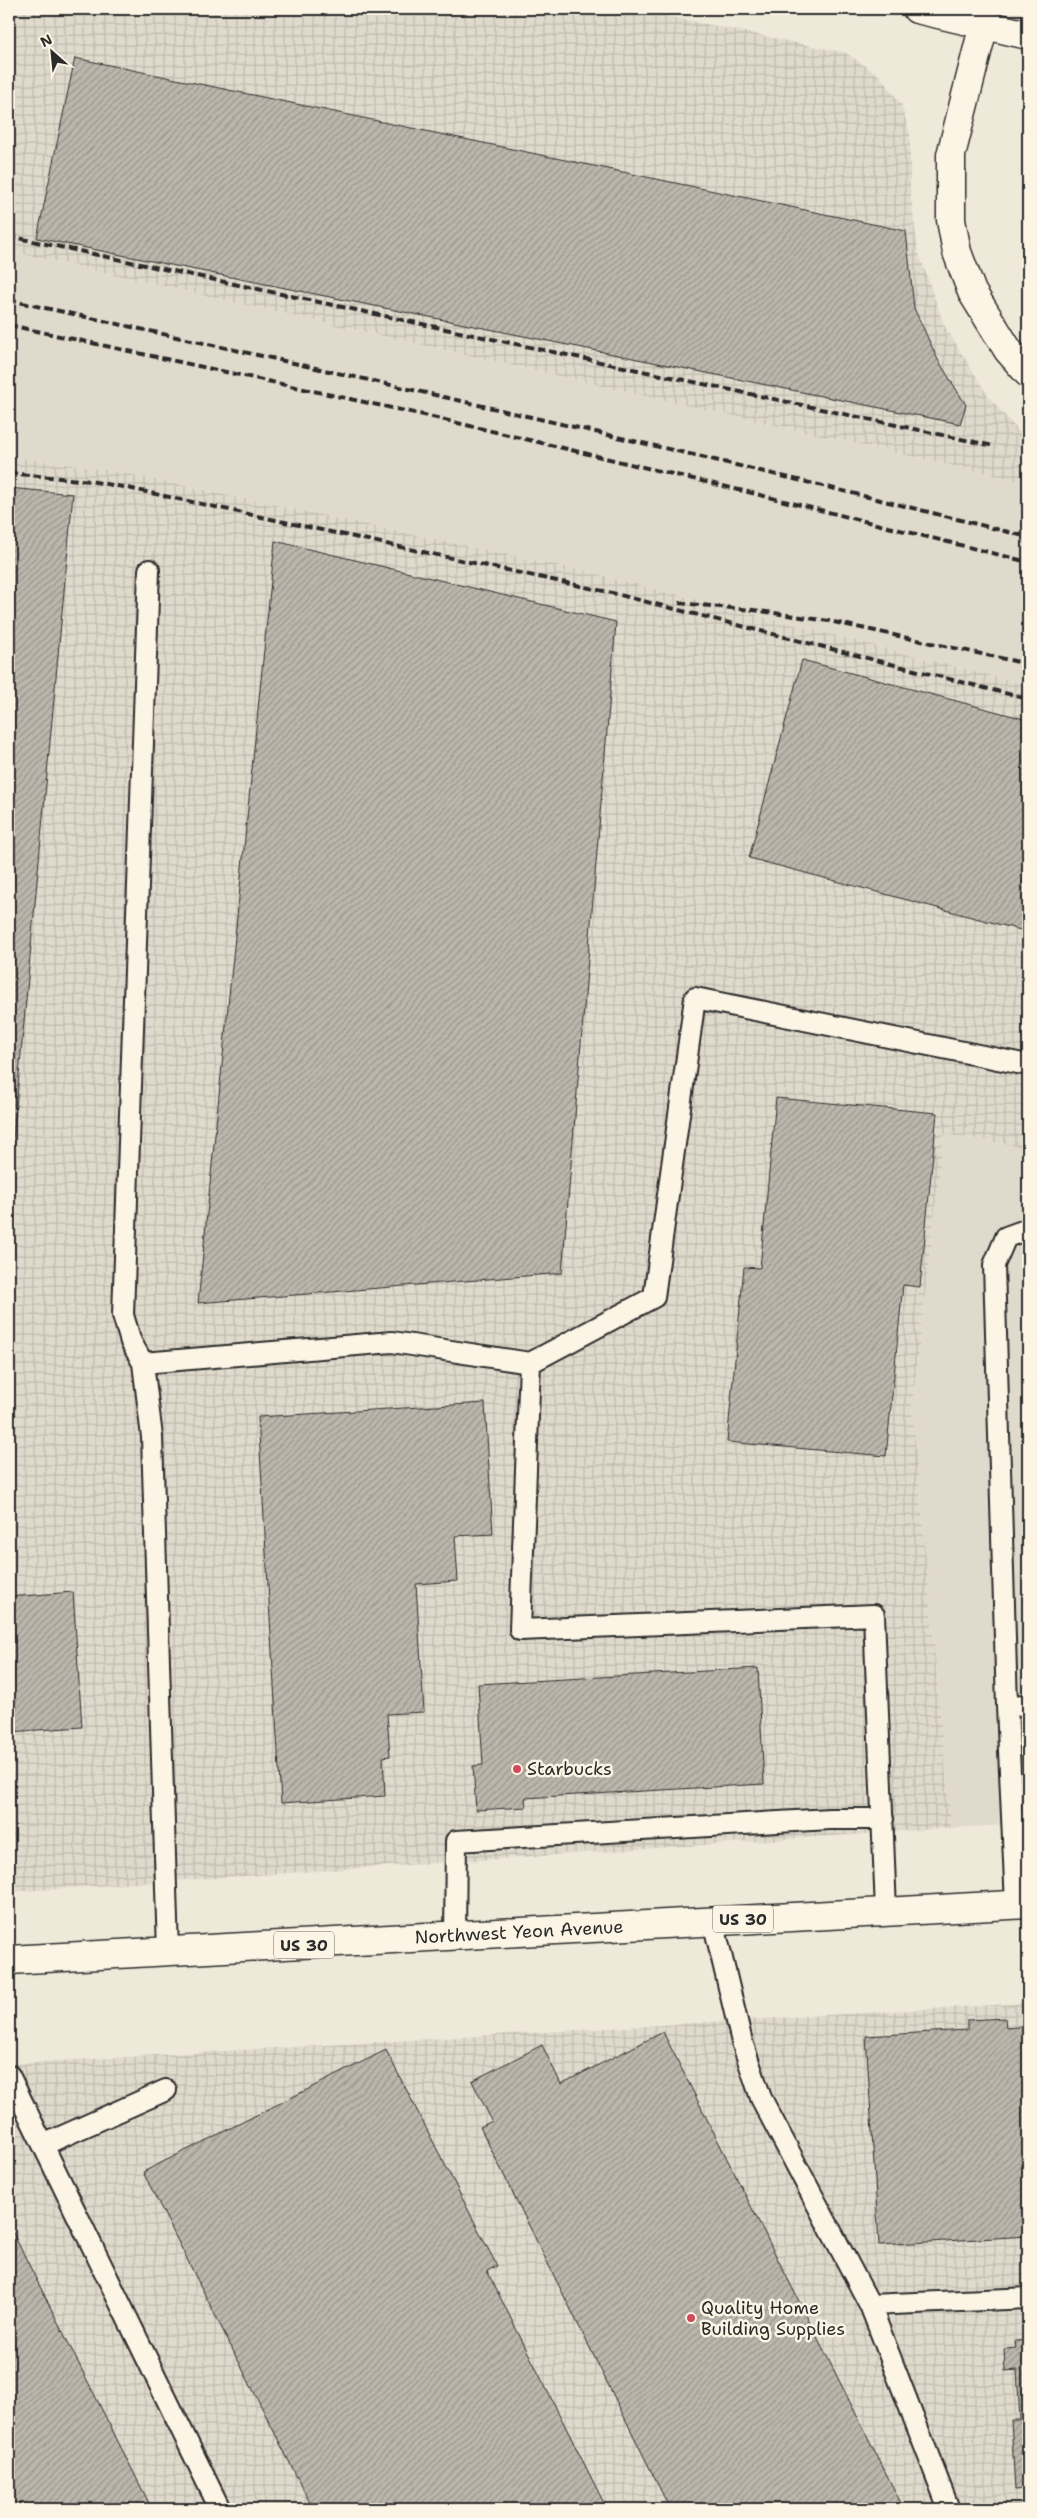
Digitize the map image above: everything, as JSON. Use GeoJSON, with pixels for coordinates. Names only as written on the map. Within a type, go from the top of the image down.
{"type":"FeatureCollection","features":[{"type":"Feature","properties":{"kind":"main road"},"geometry":{"type":"LineString","coordinates":[[917,9],[986,16],[1028,35]]}},
{"type":"Feature","properties":{"kind":"main road"},"geometry":{"type":"LineString","coordinates":[[986,16],[951,155],[951,220],[957,252],[972,292],[1008,350],[1028,373]]}},
{"type":"Feature","properties":{"kind":"main road","name":"Northwest Yeon Avenue"},"geometry":{"type":"LineString","coordinates":[[9,1960],[1022,1904]]}},
{"type":"Feature","properties":{"kind":"lane"},"geometry":{"type":"LineString","coordinates":[[149,570],[122,1315],[131,1342],[143,1362],[152,1437],[168,1952]]}},
{"type":"Feature","properties":{"kind":"lane"},"geometry":{"type":"LineString","coordinates":[[143,1362],[392,1342],[530,1362],[654,1297],[695,998],[1028,1065]]}},
{"type":"Feature","properties":{"kind":"lane"},"geometry":{"type":"LineString","coordinates":[[1022,1904],[1007,1706],[994,1265],[1006,1237],[1028,1230]]}},
{"type":"Feature","properties":{"kind":"lane"},"geometry":{"type":"LineString","coordinates":[[530,1362],[520,1630],[874,1615],[886,1911]]}},
{"type":"Feature","properties":{"kind":"lane"},"geometry":{"type":"LineString","coordinates":[[1007,1706],[1028,1705]]}},
{"type":"Feature","properties":{"kind":"lane"},"geometry":{"type":"LineString","coordinates":[[455,1936],[456,1841],[820,1819],[883,1819]]}},
{"type":"Feature","properties":{"kind":"lane"},"geometry":{"type":"LineString","coordinates":[[713,1921],[742,2042],[761,2098],[870,2305],[949,2509]]}},
{"type":"Feature","properties":{"kind":"lane"},"geometry":{"type":"LineString","coordinates":[[9,2075],[220,2509]]}},
{"type":"Feature","properties":{"kind":"lane"},"geometry":{"type":"LineString","coordinates":[[43,2145],[166,2090]]}},
{"type":"Feature","properties":{"kind":"lane"},"geometry":{"type":"LineString","coordinates":[[870,2305],[1028,2298]]}},
{"type":"Feature","properties":{"kind":"shaded area"},"geometry":{"type":"Polygon","coordinates":[[[9,9],[633,9],[846,53],[880,76],[901,104],[910,134],[910,190],[918,251],[944,325],[989,397],[1028,442],[1028,483],[27,255],[9,248],[9,9]]]}},
{"type":"Feature","properties":{"kind":"shaded area"},"geometry":{"type":"Polygon","coordinates":[[[9,248],[27,255],[1028,483],[1028,685],[585,571],[120,472],[9,456],[9,248]]]}},
{"type":"Feature","properties":{"kind":"shaded area"},"geometry":{"type":"Polygon","coordinates":[[[9,456],[120,472],[585,571],[1028,685],[1028,1148],[944,1134],[912,1407],[951,1828],[9,1892],[9,456]]]}},
{"type":"Feature","properties":{"kind":"shaded area"},"geometry":{"type":"Polygon","coordinates":[[[944,1134],[1028,1148],[1028,1824],[951,1828],[912,1407],[944,1134]]]}},
{"type":"Feature","properties":{"kind":"shaded area"},"geometry":{"type":"Polygon","coordinates":[[[1028,2003],[1028,2509],[9,2509],[9,2064],[1028,2003]]]}},
{"type":"Feature","properties":{"kind":"building"},"geometry":{"type":"Polygon","coordinates":[[[75,58],[906,231],[914,308],[938,360],[966,405],[960,424],[37,238],[75,58]]]}},
{"type":"Feature","properties":{"kind":"building"},"geometry":{"type":"Polygon","coordinates":[[[9,488],[73,494],[9,1183],[9,488]]]}},
{"type":"Feature","properties":{"kind":"building"},"geometry":{"type":"Polygon","coordinates":[[[275,541],[616,622],[562,1273],[198,1303],[275,541]]]}},
{"type":"Feature","properties":{"kind":"building"},"geometry":{"type":"Polygon","coordinates":[[[802,660],[1028,720],[1028,932],[749,858],[802,660]]]}},
{"type":"Feature","properties":{"kind":"building"},"geometry":{"type":"Polygon","coordinates":[[[776,1098],[937,1113],[920,1287],[903,1285],[886,1456],[727,1442],[744,1267],[760,1268],[776,1098]]]}},
{"type":"Feature","properties":{"kind":"building"},"geometry":{"type":"Polygon","coordinates":[[[485,1403],[493,1534],[455,1536],[458,1581],[416,1584],[424,1712],[387,1714],[390,1756],[383,1757],[385,1796],[281,1803],[258,1417],[485,1403]]]}},
{"type":"Feature","properties":{"kind":"building"},"geometry":{"type":"Polygon","coordinates":[[[73,1592],[82,1727],[9,1732],[9,1597],[73,1592]]]}},
{"type":"Feature","properties":{"kind":"building"},"geometry":{"type":"Polygon","coordinates":[[[758,1668],[764,1784],[525,1798],[526,1807],[476,1810],[473,1766],[483,1765],[478,1684],[758,1668]]]}},
{"type":"Feature","properties":{"kind":"building"},"geometry":{"type":"Polygon","coordinates":[[[1005,2018],[1006,2028],[1028,2026],[1028,2236],[879,2245],[866,2036],[967,2030],[967,2020],[1005,2018]]]}},
{"type":"Feature","properties":{"kind":"building","name":"Quality Home Building Supplies"},"geometry":{"type":"Polygon","coordinates":[[[663,2032],[904,2509],[670,2509],[480,2127],[492,2121],[472,2081],[542,2045],[561,2084],[663,2032]]]}},
{"type":"Feature","properties":{"kind":"building"},"geometry":{"type":"Polygon","coordinates":[[[386,2050],[497,2266],[487,2271],[607,2509],[313,2509],[143,2172],[386,2050]]]}},
{"type":"Feature","properties":{"kind":"building"},"geometry":{"type":"Polygon","coordinates":[[[9,2225],[152,2509],[9,2509],[9,2225]]]}},
{"type":"Feature","properties":{"kind":"building"},"geometry":{"type":"Polygon","coordinates":[[[1028,2340],[1028,2509],[1026,2509],[1024,2489],[1015,2490],[1011,2420],[1020,2420],[1017,2370],[1005,2371],[1004,2349],[1016,2348],[1015,2341],[1028,2340]]]}},
{"type":"Feature","properties":{"kind":"railway"},"geometry":{"type":"LineString","coordinates":[[9,236],[994,446]]}},
{"type":"Feature","properties":{"kind":"railway"},"geometry":{"type":"LineString","coordinates":[[9,300],[520,414],[1028,537]]}},
{"type":"Feature","properties":{"kind":"railway"},"geometry":{"type":"LineString","coordinates":[[9,325],[424,415],[748,492],[1028,562]]}},
{"type":"Feature","properties":{"kind":"railway"},"geometry":{"type":"LineString","coordinates":[[9,473],[90,481],[123,487],[608,592],[1028,699]]}},
{"type":"Feature","properties":{"kind":"railway"},"geometry":{"type":"LineString","coordinates":[[679,603],[753,610],[829,621],[1028,664]]}},
{"type":"Feature","properties":{"kind":"place","name":"Starbucks"},"geometry":{"type":"Point","coordinates":[517,1769]}},
{"type":"Feature","properties":{"kind":"place","name":"Quality Home Building Supplies"},"geometry":{"type":"Point","coordinates":[691,2318]}}]}
